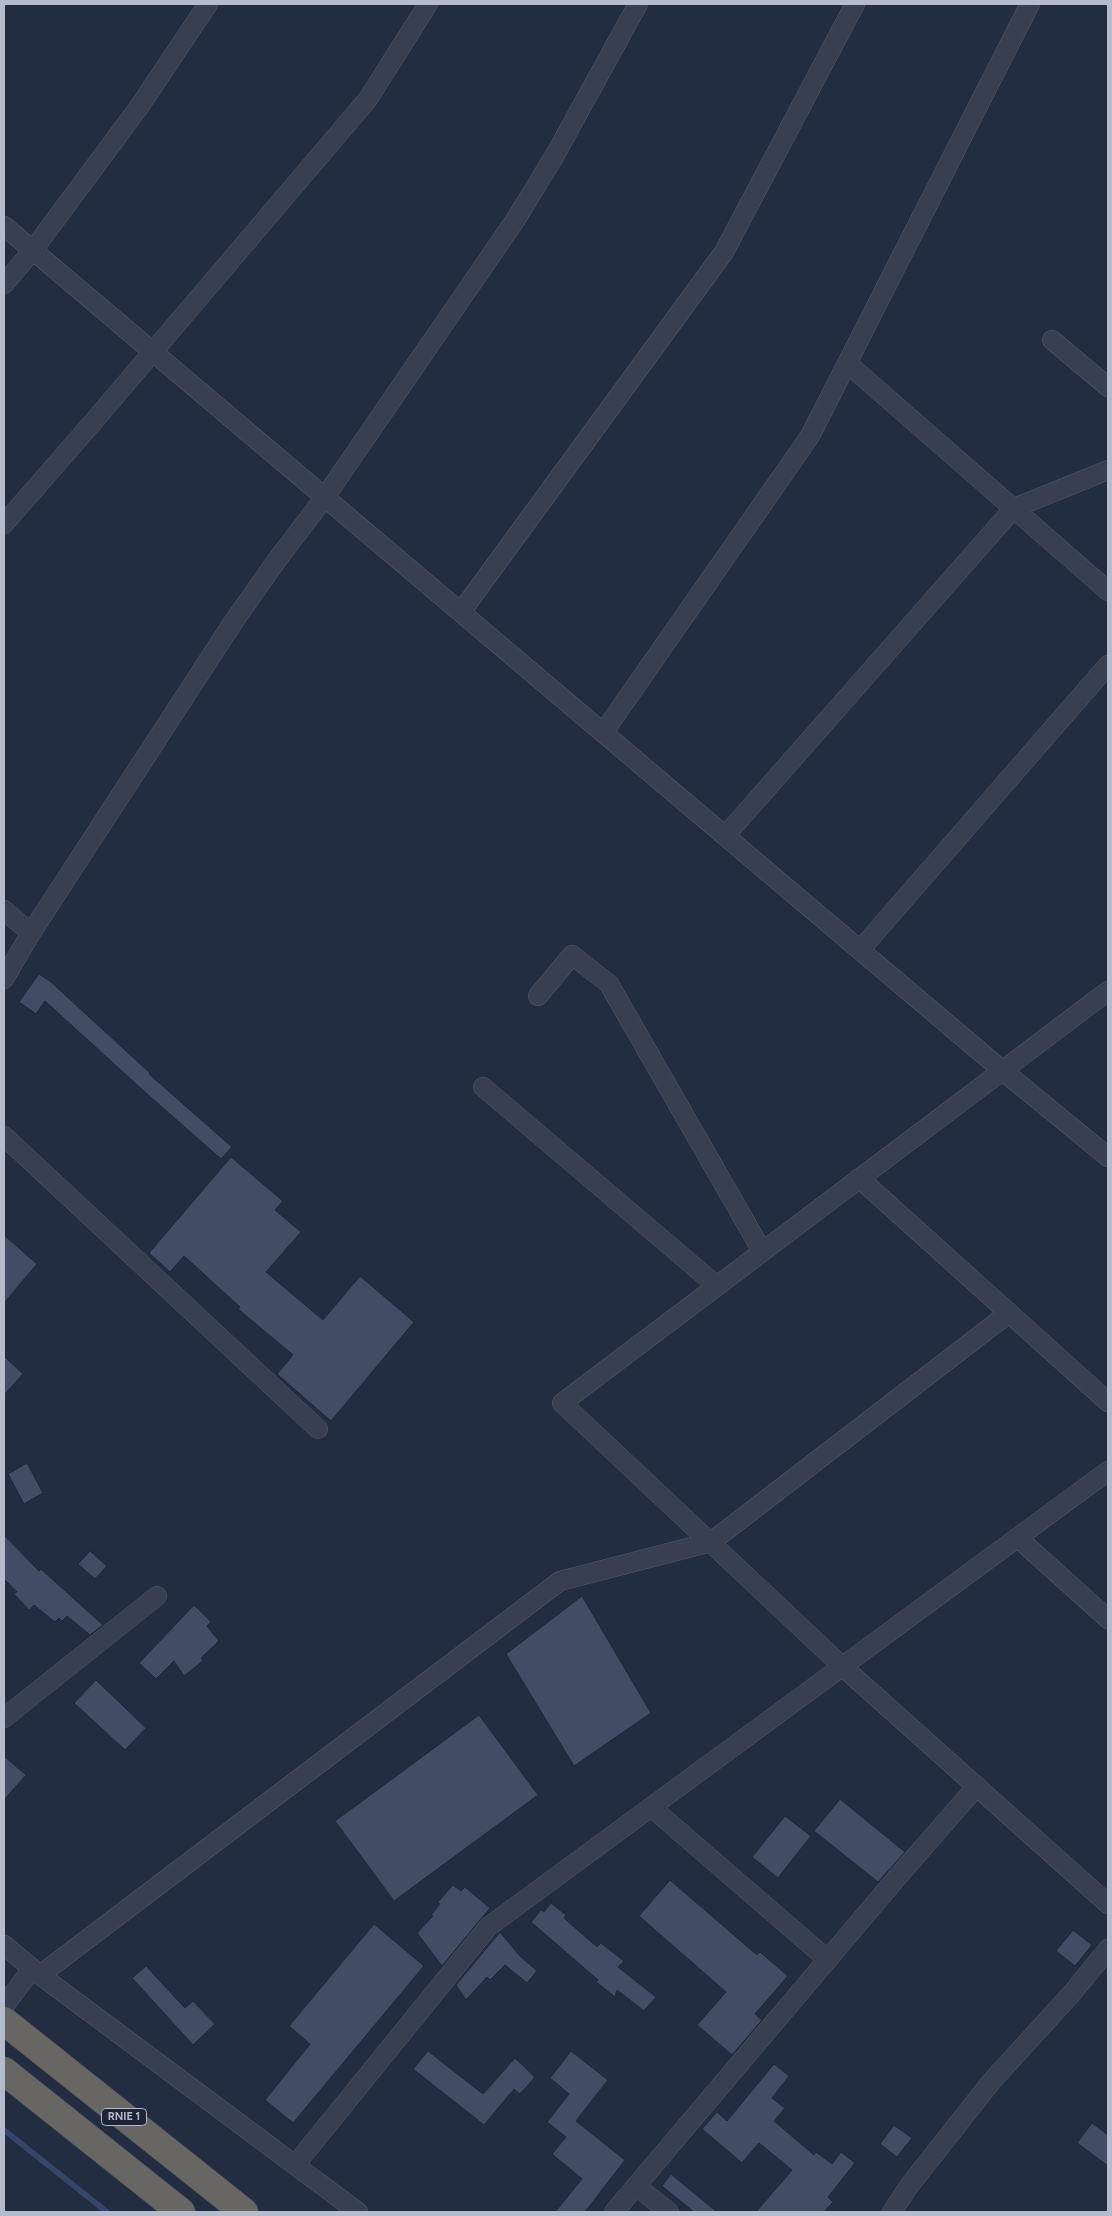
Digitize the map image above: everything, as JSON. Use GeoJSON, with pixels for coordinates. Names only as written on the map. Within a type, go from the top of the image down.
{"type":"FeatureCollection","features":[{"type":"Feature","properties":{"kind":"highway","name":"RNIE 1"},"geometry":{"type":"LineString","coordinates":[[4,2021],[244,2212]]}},
{"type":"Feature","properties":{"kind":"highway","name":"RNIE 1"},"geometry":{"type":"LineString","coordinates":[[4,2071],[181,2212]]}},
{"type":"Feature","properties":{"kind":"street"},"geometry":{"type":"LineString","coordinates":[[4,284],[33,250],[139,107],[208,4]]}},
{"type":"Feature","properties":{"kind":"street"},"geometry":{"type":"LineString","coordinates":[[4,524],[368,99],[428,4]]}},
{"type":"Feature","properties":{"kind":"street"},"geometry":{"type":"LineString","coordinates":[[4,978],[31,933],[234,621],[325,497],[516,219],[555,156],[638,4]]}},
{"type":"Feature","properties":{"kind":"street"},"geometry":{"type":"LineString","coordinates":[[461,612],[724,252],[856,4]]}},
{"type":"Feature","properties":{"kind":"street"},"geometry":{"type":"LineString","coordinates":[[603,732],[810,436],[1030,4]]}},
{"type":"Feature","properties":{"kind":"street"},"geometry":{"type":"LineString","coordinates":[[4,226],[1003,1071],[1108,1157]]}},
{"type":"Feature","properties":{"kind":"street"},"geometry":{"type":"LineString","coordinates":[[1052,340],[1108,387]]}},
{"type":"Feature","properties":{"kind":"street"},"geometry":{"type":"LineString","coordinates":[[847,363],[1108,591]]}},
{"type":"Feature","properties":{"kind":"street"},"geometry":{"type":"LineString","coordinates":[[725,836],[1014,508],[1108,470]]}},
{"type":"Feature","properties":{"kind":"street"},"geometry":{"type":"LineString","coordinates":[[860,950],[1108,665]]}},
{"type":"Feature","properties":{"kind":"street"},"geometry":{"type":"LineString","coordinates":[[4,910],[31,933]]}},
{"type":"Feature","properties":{"kind":"street"},"geometry":{"type":"LineString","coordinates":[[538,996],[572,954],[608,984],[762,1251]]}},
{"type":"Feature","properties":{"kind":"street"},"geometry":{"type":"LineString","coordinates":[[1108,991],[562,1403],[842,1667],[978,1786],[1108,1904]]}},
{"type":"Feature","properties":{"kind":"street"},"geometry":{"type":"LineString","coordinates":[[483,1087],[717,1286]]}},
{"type":"Feature","properties":{"kind":"street"},"geometry":{"type":"LineString","coordinates":[[4,1136],[318,1429]]}},
{"type":"Feature","properties":{"kind":"street"},"geometry":{"type":"LineString","coordinates":[[859,1178],[1108,1402]]}},
{"type":"Feature","properties":{"kind":"street"},"geometry":{"type":"LineString","coordinates":[[4,2006],[36,1972],[560,1581],[711,1542],[1009,1313]]}},
{"type":"Feature","properties":{"kind":"street"},"geometry":{"type":"LineString","coordinates":[[295,2165],[488,1927],[1108,1471]]}},
{"type":"Feature","properties":{"kind":"street"},"geometry":{"type":"LineString","coordinates":[[1018,1538],[1108,1619]]}},
{"type":"Feature","properties":{"kind":"street"},"geometry":{"type":"LineString","coordinates":[[4,1718],[156,1596]]}},
{"type":"Feature","properties":{"kind":"street"},"geometry":{"type":"LineString","coordinates":[[614,2212],[978,1786]]}},
{"type":"Feature","properties":{"kind":"street"},"geometry":{"type":"LineString","coordinates":[[651,1807],[828,1960]]}},
{"type":"Feature","properties":{"kind":"street"},"geometry":{"type":"LineString","coordinates":[[4,1945],[36,1972],[358,2212]]}},
{"type":"Feature","properties":{"kind":"street"},"geometry":{"type":"LineString","coordinates":[[892,2212],[909,2186],[991,2082],[1073,1992],[1108,1949]]}},
{"type":"Feature","properties":{"kind":"street"},"geometry":{"type":"LineString","coordinates":[[636,2186],[669,2212]]}},
{"type":"Feature","properties":{"kind":"building"},"geometry":{"type":"Polygon","coordinates":[[[39,974],[51,982],[149,1074],[232,1147],[221,1159],[45,1001],[36,1014],[19,1002],[39,974]]]}},
{"type":"Feature","properties":{"kind":"building"},"geometry":{"type":"Polygon","coordinates":[[[231,1157],[283,1201],[275,1210],[301,1232],[266,1272],[323,1320],[360,1276],[414,1322],[331,1421],[277,1374],[293,1355],[238,1309],[240,1307],[184,1256],[170,1272],[149,1253],[231,1157]]]}},
{"type":"Feature","properties":{"kind":"building"},"geometry":{"type":"Polygon","coordinates":[[[4,1235],[37,1264],[4,1303],[4,1235]]]}},
{"type":"Feature","properties":{"kind":"building"},"geometry":{"type":"Polygon","coordinates":[[[4,1356],[23,1374],[4,1395],[4,1356]]]}},
{"type":"Feature","properties":{"kind":"building"},"geometry":{"type":"Polygon","coordinates":[[[27,1463],[43,1493],[24,1504],[8,1474],[27,1463]]]}},
{"type":"Feature","properties":{"kind":"building"},"geometry":{"type":"Polygon","coordinates":[[[4,1535],[39,1571],[41,1569],[103,1625],[83,1640],[89,1634],[67,1616],[62,1621],[59,1618],[55,1622],[34,1605],[29,1610],[14,1594],[17,1592],[4,1579],[4,1535]]]}},
{"type":"Feature","properties":{"kind":"building"},"geometry":{"type":"Polygon","coordinates":[[[90,1551],[107,1566],[95,1579],[78,1564],[90,1551]]]}},
{"type":"Feature","properties":{"kind":"building"},"geometry":{"type":"Polygon","coordinates":[[[582,1596],[651,1713],[574,1766],[506,1654],[582,1596]]]}},
{"type":"Feature","properties":{"kind":"building"},"geometry":{"type":"Polygon","coordinates":[[[194,1605],[211,1622],[207,1626],[219,1641],[201,1658],[203,1661],[184,1676],[174,1661],[156,1679],[139,1663],[194,1605]]]}},
{"type":"Feature","properties":{"kind":"building"},"geometry":{"type":"Polygon","coordinates":[[[96,1680],[146,1728],[125,1750],[74,1703],[96,1680]]]}},
{"type":"Feature","properties":{"kind":"building"},"geometry":{"type":"Polygon","coordinates":[[[479,1715],[538,1795],[394,1901],[335,1821],[479,1715]]]}},
{"type":"Feature","properties":{"kind":"building"},"geometry":{"type":"Polygon","coordinates":[[[4,1756],[26,1775],[4,1800],[4,1756]]]}},
{"type":"Feature","properties":{"kind":"building"},"geometry":{"type":"Polygon","coordinates":[[[840,1799],[905,1852],[878,1882],[814,1831],[840,1799]]]}},
{"type":"Feature","properties":{"kind":"building"},"geometry":{"type":"Polygon","coordinates":[[[785,1816],[811,1836],[778,1878],[752,1857],[785,1816]]]}},
{"type":"Feature","properties":{"kind":"building"},"geometry":{"type":"Polygon","coordinates":[[[670,1880],[757,1955],[760,1952],[788,1976],[755,2014],[762,2020],[732,2055],[697,2025],[726,1992],[639,1916],[670,1880]]]}},
{"type":"Feature","properties":{"kind":"building"},"geometry":{"type":"Polygon","coordinates":[[[453,1885],[461,1891],[465,1887],[490,1908],[442,1966],[417,1933],[433,1916],[431,1915],[440,1904],[438,1902],[453,1885]]]}},
{"type":"Feature","properties":{"kind":"building"},"geometry":{"type":"Polygon","coordinates":[[[551,1903],[566,1915],[564,1918],[597,1947],[601,1943],[624,1961],[618,1967],[656,1997],[644,2011],[617,1990],[615,1997],[531,1922],[541,1910],[544,1912],[551,1903]]]}},
{"type":"Feature","properties":{"kind":"building"},"geometry":{"type":"Polygon","coordinates":[[[374,1924],[424,1966],[293,2123],[265,2100],[310,2044],[289,2026],[374,1924]]]}},
{"type":"Feature","properties":{"kind":"building"},"geometry":{"type":"Polygon","coordinates":[[[1073,1930],[1092,1945],[1075,1966],[1056,1951],[1073,1930]]]}},
{"type":"Feature","properties":{"kind":"building"},"geometry":{"type":"Polygon","coordinates":[[[500,1932],[519,1955],[537,1971],[527,1983],[505,1965],[490,1980],[487,1977],[466,2000],[456,1985],[500,1932]]]}},
{"type":"Feature","properties":{"kind":"building"},"geometry":{"type":"Polygon","coordinates":[[[146,1966],[185,2008],[193,2001],[215,2024],[193,2045],[132,1978],[146,1966]]]}},
{"type":"Feature","properties":{"kind":"building"},"geometry":{"type":"Polygon","coordinates":[[[428,2051],[483,2094],[515,2058],[535,2077],[520,2094],[514,2089],[484,2125],[413,2069],[428,2051]]]}},
{"type":"Feature","properties":{"kind":"building"},"geometry":{"type":"Polygon","coordinates":[[[571,2051],[608,2080],[576,2121],[625,2160],[585,2212],[555,2212],[582,2179],[552,2154],[566,2137],[547,2122],[569,2094],[550,2078],[571,2051]]]}},
{"type":"Feature","properties":{"kind":"building"},"geometry":{"type":"Polygon","coordinates":[[[774,2064],[789,2076],[772,2098],[785,2108],[774,2121],[814,2155],[816,2152],[832,2164],[841,2152],[855,2163],[828,2197],[833,2202],[824,2212],[756,2212],[792,2170],[759,2143],[742,2163],[702,2129],[717,2112],[727,2121],[774,2064]]]}},
{"type":"Feature","properties":{"kind":"building"},"geometry":{"type":"Polygon","coordinates":[[[1092,2123],[1108,2135],[1108,2166],[1077,2143],[1092,2123]]]}},
{"type":"Feature","properties":{"kind":"building"},"geometry":{"type":"Polygon","coordinates":[[[894,2125],[912,2138],[897,2157],[880,2144],[894,2125]]]}},
{"type":"Feature","properties":{"kind":"building"},"geometry":{"type":"Polygon","coordinates":[[[671,2174],[717,2212],[694,2212],[662,2186],[671,2174]]]}},
{"type":"Feature","properties":{"kind":"waterway"},"geometry":{"type":"LineString","coordinates":[[4,2130],[107,2212]]}}]}
